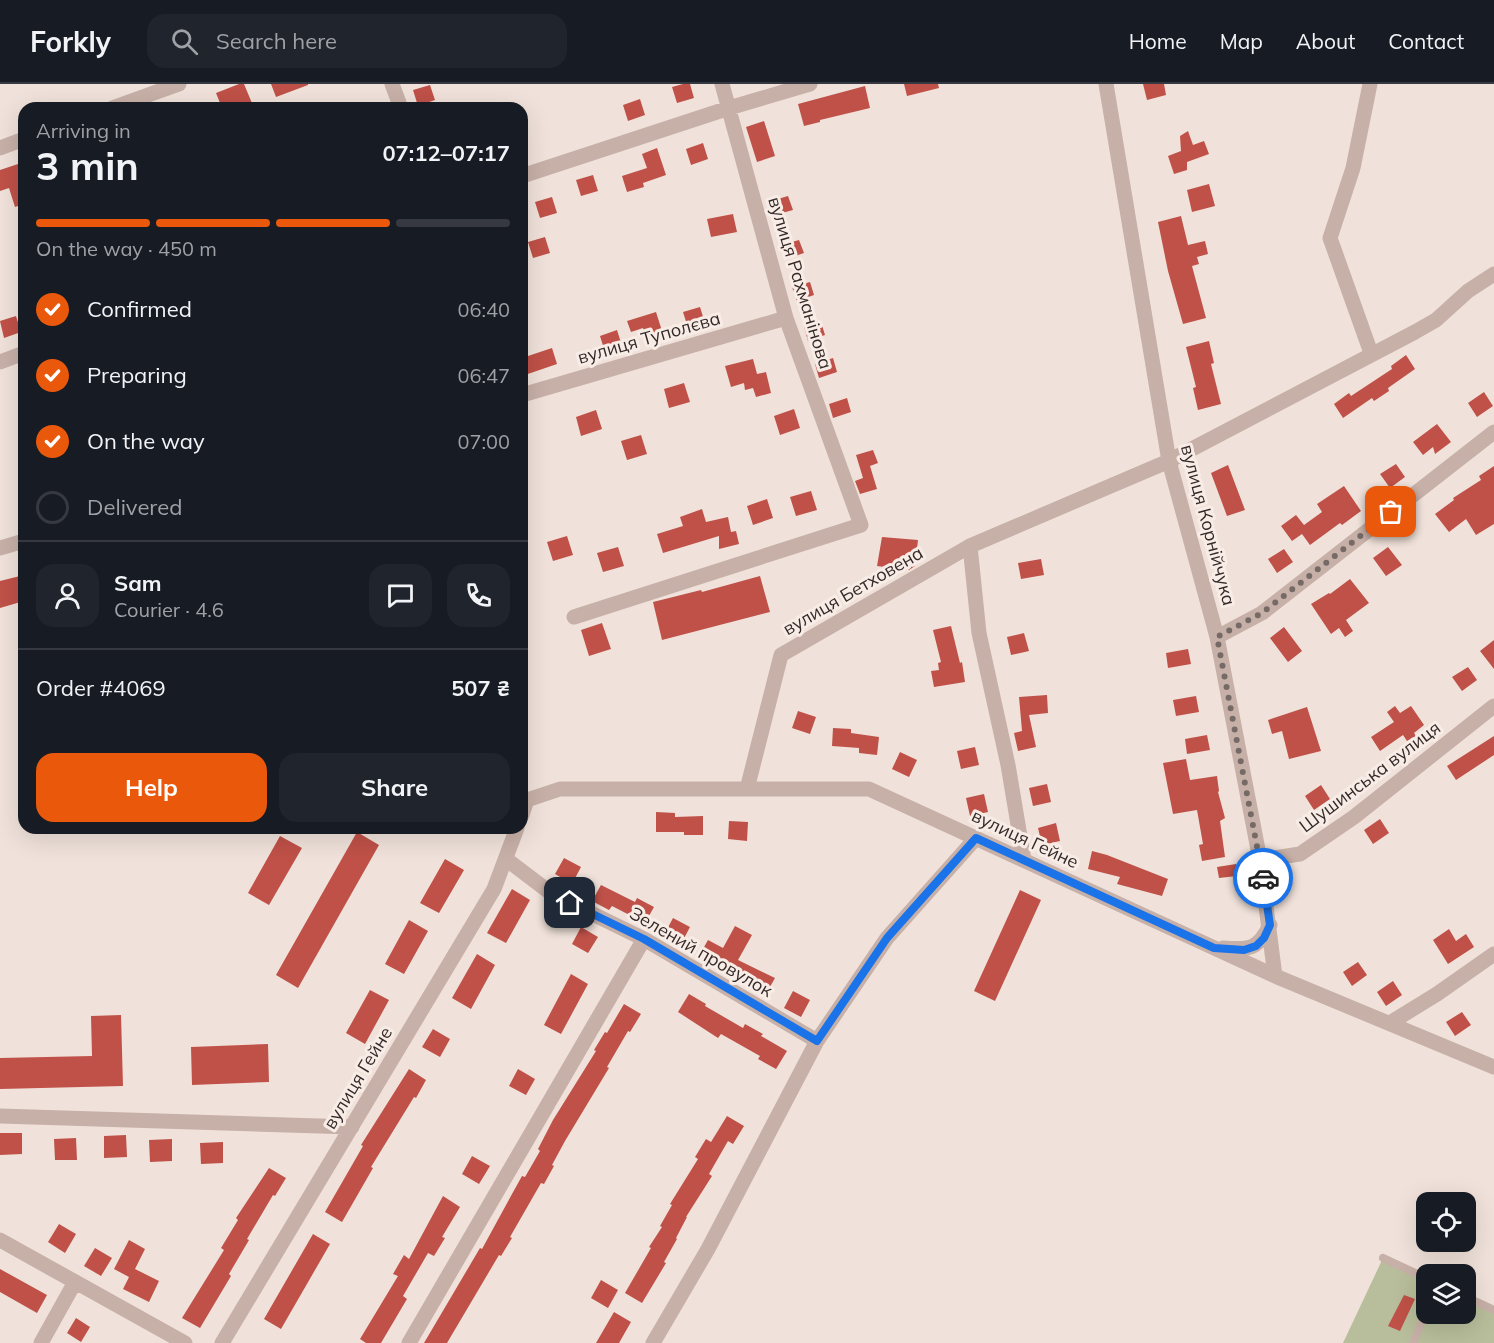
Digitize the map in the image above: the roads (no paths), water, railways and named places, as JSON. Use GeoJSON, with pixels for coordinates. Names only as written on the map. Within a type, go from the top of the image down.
{"type":"FeatureCollection","features":[{"type":"Feature","properties":{"kind":"street"},"geometry":{"type":"LineString","coordinates":[[129,102],[179,84]]}},
{"type":"Feature","properties":{"kind":"street"},"geometry":{"type":"LineString","coordinates":[[392,84],[399,102]]}},
{"type":"Feature","properties":{"kind":"street","name":"вулиця Рахманінова"},"geometry":{"type":"LineString","coordinates":[[574,616],[861,525],[786,318],[722,84]]}},
{"type":"Feature","properties":{"kind":"street"},"geometry":{"type":"LineString","coordinates":[[528,174],[810,84]]}},
{"type":"Feature","properties":{"kind":"street","name":"вулиця Корнійчука"},"geometry":{"type":"LineString","coordinates":[[1106,84],[1169,460],[1217,637],[1260,860],[1275,976]]}},
{"type":"Feature","properties":{"kind":"street"},"geometry":{"type":"LineString","coordinates":[[1370,84],[1353,168],[1330,238],[1371,353]]}},
{"type":"Feature","properties":{"kind":"street"},"geometry":{"type":"LineString","coordinates":[[0,148],[18,141]]}},
{"type":"Feature","properties":{"kind":"street","name":"вулиця Бетховена"},"geometry":{"type":"LineString","coordinates":[[747,789],[781,656],[970,546],[1169,460],[1436,320],[1468,291],[1494,274]]}},
{"type":"Feature","properties":{"kind":"street","name":"вулиця Туполєва"},"geometry":{"type":"LineString","coordinates":[[528,393],[786,318]]}},
{"type":"Feature","properties":{"kind":"street"},"geometry":{"type":"LineString","coordinates":[[0,362],[18,355]]}},
{"type":"Feature","properties":{"kind":"street"},"geometry":{"type":"LineString","coordinates":[[1217,637],[1262,613],[1494,432]]}},
{"type":"Feature","properties":{"kind":"street"},"geometry":{"type":"LineString","coordinates":[[0,548],[18,543]]}},
{"type":"Feature","properties":{"kind":"street"},"geometry":{"type":"LineString","coordinates":[[970,546],[979,633],[1008,765],[1024,860]]}},
{"type":"Feature","properties":{"kind":"street","name":"Шушинська вулиця"},"geometry":{"type":"LineString","coordinates":[[1260,860],[1300,854],[1354,817],[1494,706]]}},
{"type":"Feature","properties":{"kind":"street","name":"вулиця Гейне"},"geometry":{"type":"LineString","coordinates":[[528,800],[560,789],[868,789],[1275,976],[1494,1067]]}},
{"type":"Feature","properties":{"kind":"street","name":"вулиця Гейне"},"geometry":{"type":"LineString","coordinates":[[222,1343],[494,889],[515,834]]}},
{"type":"Feature","properties":{"kind":"street"},"geometry":{"type":"LineString","coordinates":[[653,1343],[708,1249],[817,1041],[887,938],[976,838]]}},
{"type":"Feature","properties":{"kind":"street","name":"Зелений провулок"},"geometry":{"type":"LineString","coordinates":[[506,859],[552,894],[644,939],[817,1041]]}},
{"type":"Feature","properties":{"kind":"street"},"geometry":{"type":"LineString","coordinates":[[1214,948],[1244,950],[1256,946],[1264,938],[1270,925]]}},
{"type":"Feature","properties":{"kind":"street"},"geometry":{"type":"LineString","coordinates":[[409,1343],[644,939]]}},
{"type":"Feature","properties":{"kind":"street"},"geometry":{"type":"LineString","coordinates":[[1390,1023],[1437,994],[1494,954]]}},
{"type":"Feature","properties":{"kind":"street"},"geometry":{"type":"LineString","coordinates":[[0,1116],[352,1127]]}},
{"type":"Feature","properties":{"kind":"street"},"geometry":{"type":"LineString","coordinates":[[0,1240],[184,1343]]}},
{"type":"Feature","properties":{"kind":"street"},"geometry":{"type":"LineString","coordinates":[[41,1343],[75,1282]]}},
{"type":"Feature","properties":{"kind":"lane"},"geometry":{"type":"LineString","coordinates":[[1383,1258],[1416,1273]]}},
{"type":"Feature","properties":{"kind":"lane"},"geometry":{"type":"LineString","coordinates":[[1476,1302],[1494,1310]]}},
{"type":"Feature","properties":{"kind":"lane"},"geometry":{"type":"LineString","coordinates":[[1413,1343],[1421,1324]]}}]}
